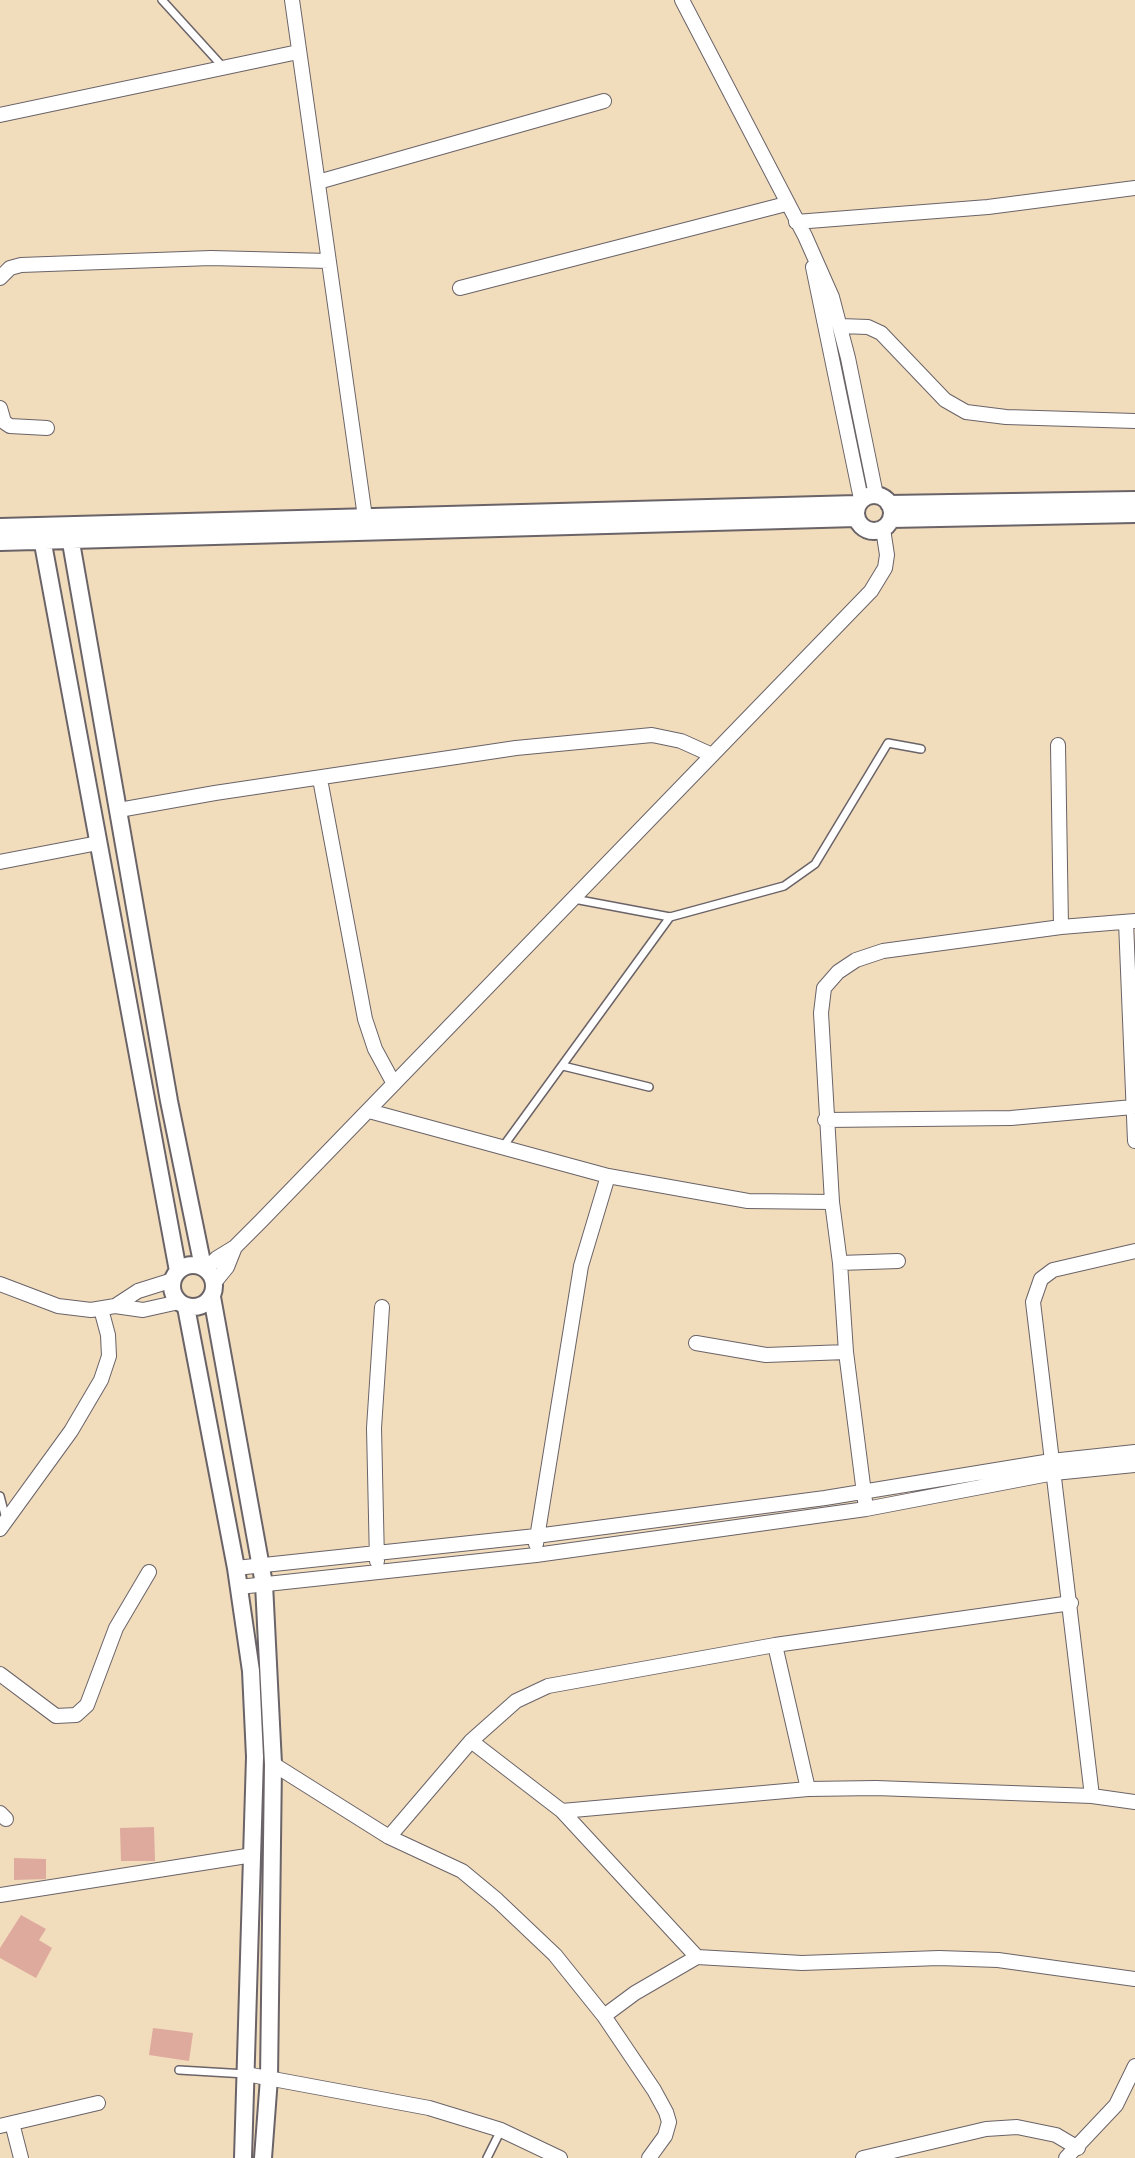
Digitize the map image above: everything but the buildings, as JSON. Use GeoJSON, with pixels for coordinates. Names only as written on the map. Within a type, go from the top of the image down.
{"type":"FeatureCollection","features":[{"type":"Feature","properties":{"kind":"street"},"geometry":{"type":"LineString","coordinates":[[292,0],[365,517]]}},
{"type":"Feature","properties":{"kind":"street"},"geometry":{"type":"LineString","coordinates":[[682,0],[809,247],[832,297],[840,326],[873,510]]}},
{"type":"Feature","properties":{"kind":"street"},"geometry":{"type":"LineString","coordinates":[[0,115],[298,51]]}},
{"type":"Feature","properties":{"kind":"street"},"geometry":{"type":"LineString","coordinates":[[318,182],[604,101]]}},
{"type":"Feature","properties":{"kind":"street"},"geometry":{"type":"LineString","coordinates":[[796,222],[988,207],[1135,188]]}},
{"type":"Feature","properties":{"kind":"street"},"geometry":{"type":"LineString","coordinates":[[460,288],[786,204]]}},
{"type":"Feature","properties":{"kind":"street"},"geometry":{"type":"LineString","coordinates":[[115,1306],[143,1310],[182,1304],[201,1307],[217,1258],[235,1248],[835,631],[875,586],[885,568],[887,555],[873,510],[809,247]]}},
{"type":"Feature","properties":{"kind":"street"},"geometry":{"type":"LineString","coordinates":[[0,278],[10,268],[21,265],[211,258],[329,261]]}},
{"type":"Feature","properties":{"kind":"street"},"geometry":{"type":"LineString","coordinates":[[840,326],[868,327],[881,333],[945,400],[966,412],[1006,417],[1135,421]]}},
{"type":"Feature","properties":{"kind":"street"},"geometry":{"type":"LineString","coordinates":[[0,408],[4,422],[10,426],[47,428]]}},
{"type":"Feature","properties":{"kind":"street"},"geometry":{"type":"LineString","coordinates":[[0,526],[71,542],[1135,500]]}},
{"type":"Feature","properties":{"kind":"street"},"geometry":{"type":"LineString","coordinates":[[0,542],[42,534],[68,525],[365,517],[873,510],[1135,514]]}},
{"type":"Feature","properties":{"kind":"street"},"geometry":{"type":"LineString","coordinates":[[68,525],[169,1101],[209,1279],[262,1566],[273,1764],[268,2078],[263,2158]]}},
{"type":"Feature","properties":{"kind":"street"},"geometry":{"type":"LineString","coordinates":[[42,534],[176,1276],[174,1296],[182,1304],[236,1568],[251,1671],[255,1757],[243,2158]]}},
{"type":"Feature","properties":{"kind":"street"},"geometry":{"type":"LineString","coordinates":[[119,810],[215,793],[516,748],[652,735],[681,741],[712,755]]}},
{"type":"Feature","properties":{"kind":"street"},"geometry":{"type":"LineString","coordinates":[[1058,745],[1061,927]]}},
{"type":"Feature","properties":{"kind":"street"},"geometry":{"type":"LineString","coordinates":[[320,779],[365,1019],[375,1049],[394,1084]]}},
{"type":"Feature","properties":{"kind":"street"},"geometry":{"type":"LineString","coordinates":[[0,861],[98,843]]}},
{"type":"Feature","properties":{"kind":"street"},"geometry":{"type":"LineString","coordinates":[[866,1509],[846,1352],[840,1263],[831,1202],[821,1013],[824,988],[838,972],[856,960],[884,951],[1061,927],[1131,921],[1132,1107],[1135,1141]]}},
{"type":"Feature","properties":{"kind":"street"},"geometry":{"type":"LineString","coordinates":[[825,1120],[1011,1118],[1132,1107]]}},
{"type":"Feature","properties":{"kind":"street"},"geometry":{"type":"LineString","coordinates":[[369,1111],[608,1176],[748,1201],[831,1202]]}},
{"type":"Feature","properties":{"kind":"street"},"geometry":{"type":"LineString","coordinates":[[536,1555],[536,1536],[581,1266],[608,1176]]}},
{"type":"Feature","properties":{"kind":"street"},"geometry":{"type":"LineString","coordinates":[[1092,1796],[1071,1603],[1034,1316],[1036,1287],[1041,1279],[1053,1270],[1135,1251]]}},
{"type":"Feature","properties":{"kind":"street"},"geometry":{"type":"LineString","coordinates":[[840,1263],[898,1261]]}},
{"type":"Feature","properties":{"kind":"street"},"geometry":{"type":"LineString","coordinates":[[0,1284],[58,1306],[101,1310],[115,1306],[138,1291],[176,1276],[192,1265],[209,1279]]}},
{"type":"Feature","properties":{"kind":"street"},"geometry":{"type":"LineString","coordinates":[[377,1572],[374,1428],[382,1306]]}},
{"type":"Feature","properties":{"kind":"street"},"geometry":{"type":"LineString","coordinates":[[3,1525],[70,1431],[100,1380],[109,1356],[108,1335],[101,1310]]}},
{"type":"Feature","properties":{"kind":"street"},"geometry":{"type":"LineString","coordinates":[[696,1342],[766,1355],[846,1352]]}},
{"type":"Feature","properties":{"kind":"street"},"geometry":{"type":"LineString","coordinates":[[239,1587],[536,1555],[866,1509],[1052,1467],[1135,1452]]}},
{"type":"Feature","properties":{"kind":"street"},"geometry":{"type":"LineString","coordinates":[[236,1568],[536,1536],[1052,1467],[1135,1465]]}},
{"type":"Feature","properties":{"kind":"street"},"geometry":{"type":"LineString","coordinates":[[0,1674],[56,1716],[76,1715],[87,1705],[116,1628],[149,1572]]}},
{"type":"Feature","properties":{"kind":"street"},"geometry":{"type":"LineString","coordinates":[[389,1837],[471,1741],[516,1701],[548,1686],[775,1645],[1071,1603]]}},
{"type":"Feature","properties":{"kind":"street"},"geometry":{"type":"LineString","coordinates":[[775,1645],[808,1789]]}},
{"type":"Feature","properties":{"kind":"street"},"geometry":{"type":"LineString","coordinates":[[471,1741],[562,1811],[697,1957]]}},
{"type":"Feature","properties":{"kind":"street"},"geometry":{"type":"LineString","coordinates":[[273,1764],[389,1837],[451,1864],[480,1885],[555,1955],[604,2016],[666,2112],[669,2122],[665,2136],[648,2158]]}},
{"type":"Feature","properties":{"kind":"street"},"geometry":{"type":"LineString","coordinates":[[562,1811],[808,1789],[876,1788],[1092,1796],[1135,1802]]}},
{"type":"Feature","properties":{"kind":"street"},"geometry":{"type":"LineString","coordinates":[[0,1895],[253,1855]]}},
{"type":"Feature","properties":{"kind":"street"},"geometry":{"type":"LineString","coordinates":[[604,2016],[635,1993],[697,1957],[802,1963],[939,1958],[998,1960],[1135,1978]]}},
{"type":"Feature","properties":{"kind":"street"},"geometry":{"type":"LineString","coordinates":[[1066,2158],[1078,2148],[1116,2105],[1135,2066]]}},
{"type":"Feature","properties":{"kind":"street"},"geometry":{"type":"LineString","coordinates":[[246,2074],[429,2108],[501,2130],[560,2158]]}},
{"type":"Feature","properties":{"kind":"street"},"geometry":{"type":"LineString","coordinates":[[21,2158],[6,2124],[98,2103]]}},
{"type":"Feature","properties":{"kind":"street"},"geometry":{"type":"LineString","coordinates":[[863,2158],[986,2129],[1017,2127],[1056,2135],[1078,2148]]}},
{"type":"Feature","properties":{"kind":"lane"},"geometry":{"type":"LineString","coordinates":[[162,0],[223,67]]}},
{"type":"Feature","properties":{"kind":"lane"},"geometry":{"type":"LineString","coordinates":[[574,899],[670,917],[784,886],[815,864],[888,743],[921,749]]}},
{"type":"Feature","properties":{"kind":"lane"},"geometry":{"type":"LineString","coordinates":[[502,1148],[670,917]]}},
{"type":"Feature","properties":{"kind":"lane"},"geometry":{"type":"LineString","coordinates":[[563,1066],[648,1088]]}},
{"type":"Feature","properties":{"kind":"lane"},"geometry":{"type":"LineString","coordinates":[[0,1496],[3,1525]]}},
{"type":"Feature","properties":{"kind":"lane"},"geometry":{"type":"LineString","coordinates":[[179,2070],[246,2074]]}},
{"type":"Feature","properties":{"kind":"lane"},"geometry":{"type":"LineString","coordinates":[[487,2158],[501,2130]]}}]}
